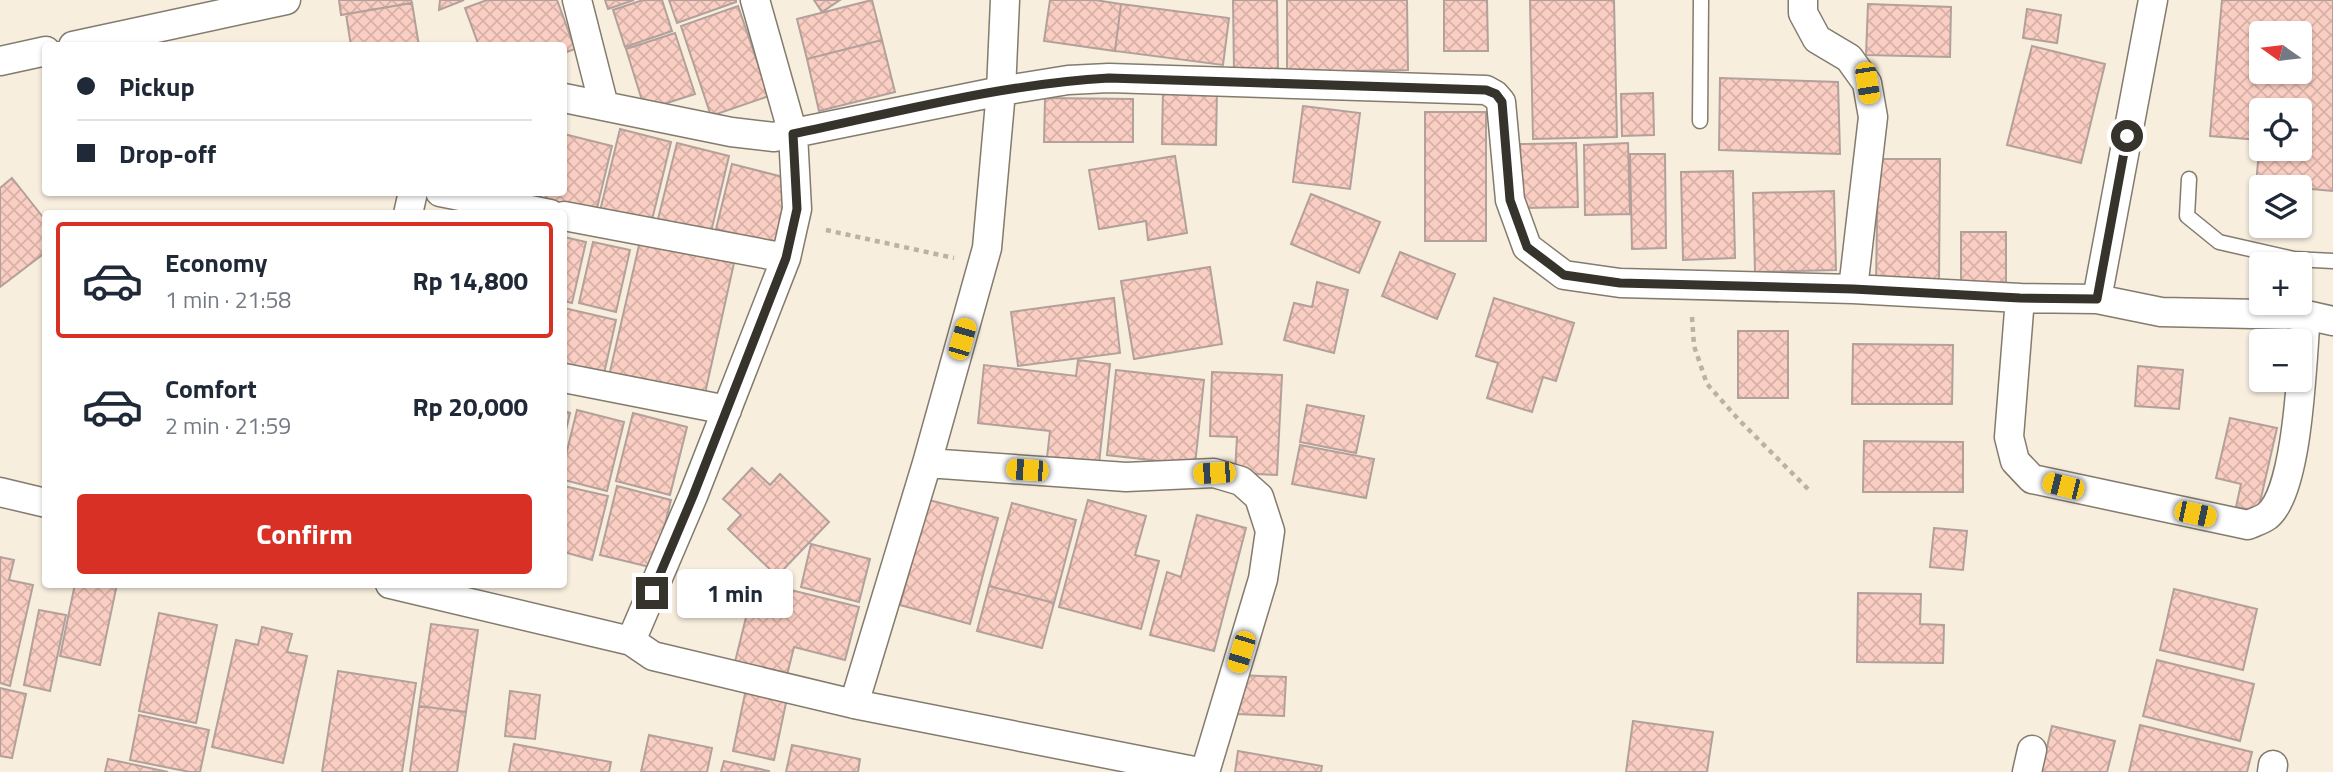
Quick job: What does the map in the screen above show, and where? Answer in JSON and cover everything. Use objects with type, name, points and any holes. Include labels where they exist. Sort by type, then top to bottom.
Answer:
[{"type":"street","points":[[92,42],[286,0]]},
{"type":"street","points":[[577,0],[604,106]]},
{"type":"street","points":[[631,641],[727,410],[786,258],[797,209],[793,134],[755,0]]},
{"type":"street","points":[[854,704],[927,463],[987,248],[1001,91],[1005,0]]},
{"type":"street","points":[[1804,0],[1803,13],[1817,39],[1849,58],[1867,83],[1873,117],[1853,289]]},
{"type":"street","points":[[2097,299],[2153,0]]},
{"type":"street","points":[[0,61],[42,52]]},
{"type":"street","points":[[567,99],[731,132],[774,137],[1068,80],[1109,78],[1486,90],[1496,94],[1502,102],[1510,200],[1527,247],[1564,275],[1620,283],[2097,299],[2161,312],[2319,318],[2292,463],[2281,496],[2269,515],[2248,525],[2032,479],[2015,461],[2008,437],[2020,298]]},
{"type":"street","points":[[460,196],[530,210]]},
{"type":"street","points":[[567,217],[786,258]]},
{"type":"street","points":[[567,379],[727,410]]},
{"type":"street","points":[[927,463],[1126,477],[1214,473],[1241,481],[1259,497],[1270,531],[1263,579],[1205,772]]},
{"type":"street","points":[[0,492],[42,502]]},
{"type":"street","points":[[407,588],[631,641],[653,656],[854,704],[1199,772]]},
{"type":"lane","points":[[1700,121],[1701,0]]},
{"type":"lane","points":[[2189,179],[2187,216],[2219,242],[2294,258],[2333,261]]},
{"type":"path","points":[[794,223],[982,264]]},
{"type":"path","points":[[1690,285],[1694,346],[1707,384],[1811,492]]},
{"type":"building","points":[[339,0],[411,0],[412,3],[341,15]]},
{"type":"building","points":[[440,0],[464,0],[439,10]]},
{"type":"building","points":[[487,0],[557,0],[575,49],[567,52],[567,42],[478,42],[465,8]]},
{"type":"building","points":[[605,0],[634,0],[608,9]]},
{"type":"building","points":[[643,0],[662,0],[672,31],[625,47],[613,10]]},
{"type":"building","points":[[669,0],[736,0],[736,2],[677,23]]},
{"type":"building","points":[[814,0],[840,0],[822,12]]},
{"type":"building","points":[[872,0],[882,40],[807,59],[797,19]]},
{"type":"building","points":[[1050,0],[1095,0],[1121,4],[1115,51],[1044,41]]},
{"type":"building","points":[[1233,0],[1277,0],[1278,70],[1234,71]]},
{"type":"building","points":[[1287,0],[1407,0],[1408,70],[1287,72]]},
{"type":"building","points":[[1444,0],[1487,0],[1488,51],[1444,51]]},
{"type":"building","points":[[1530,0],[1614,0],[1617,137],[1533,139]]},
{"type":"building","points":[[2222,0],[2333,0],[2333,191],[2312,189],[2312,175],[2257,175],[2258,161],[2312,161],[2312,98],[2249,98],[2249,139],[2210,136]]},
{"type":"building","points":[[412,3],[418,42],[350,42],[346,14]]},
{"type":"building","points":[[1121,4],[1229,18],[1223,65],[1115,51]]},
{"type":"building","points":[[1868,4],[1951,7],[1950,57],[1866,55]]},
{"type":"building","points":[[738,6],[769,96],[711,116],[681,26]]},
{"type":"building","points":[[2027,9],[2061,15],[2057,43],[2023,38]]},
{"type":"building","points":[[675,33],[695,94],[645,110],[626,49]]},
{"type":"building","points":[[882,40],[895,92],[819,111],[807,59]]},
{"type":"building","points":[[2032,46],[2105,64],[2081,163],[2007,145]]},
{"type":"building","points":[[1720,78],[1838,82],[1840,154],[1719,150]]},
{"type":"building","points":[[1163,88],[1217,89],[1216,145],[1162,144]]},
{"type":"building","points":[[1653,93],[1654,135],[1622,136],[1621,94]]},
{"type":"building","points":[[1045,98],[1133,99],[1133,142],[1044,142]]},
{"type":"building","points":[[1303,106],[1360,113],[1350,189],[1293,182]]},
{"type":"building","points":[[1425,112],[1486,112],[1486,241],[1425,241]]},
{"type":"building","points":[[620,129],[671,142],[651,224],[600,211]]},
{"type":"building","points":[[567,135],[612,146],[596,212],[545,199],[546,196],[567,196]]},
{"type":"building","points":[[677,143],[729,156],[711,232],[658,219]]},
{"type":"building","points":[[1576,143],[1578,207],[1522,208],[1520,144]]},
{"type":"building","points":[[1628,143],[1630,214],[1585,215],[1584,145]]},
{"type":"building","points":[[1630,154],[1665,154],[1666,248],[1632,249]]},
{"type":"building","points":[[1175,156],[1187,233],[1148,240],[1146,221],[1099,229],[1089,170]]},
{"type":"building","points":[[1878,159],[1940,159],[1939,284],[1876,284]]},
{"type":"building","points":[[732,164],[791,179],[775,244],[716,229]]},
{"type":"building","points":[[1733,171],[1735,258],[1683,260],[1681,172]]},
{"type":"building","points":[[12,178],[42,216],[42,255],[0,287],[0,188]]},
{"type":"building","points":[[1834,191],[1836,270],[1755,272],[1753,193]]},
{"type":"building","points":[[1311,194],[1380,222],[1359,273],[1291,244]]},
{"type":"building","points":[[523,196],[541,196],[540,200]]},
{"type":"building","points":[[1961,232],[2006,232],[2006,287],[1961,287]]},
{"type":"building","points":[[567,238],[586,242],[572,303],[567,302]]},
{"type":"building","points":[[640,241],[734,263],[704,398],[609,376]]},
{"type":"building","points":[[593,242],[630,250],[616,312],[579,303]]},
{"type":"building","points":[[1400,252],[1455,274],[1437,319],[1382,296]]},
{"type":"building","points":[[1210,267],[1222,344],[1134,359],[1121,281]]},
{"type":"building","points":[[1317,282],[1348,290],[1334,353],[1284,340],[1294,303],[1312,307]]},
{"type":"building","points":[[1114,298],[1120,353],[1018,366],[1011,312]]},
{"type":"building","points":[[1494,298],[1574,323],[1556,381],[1543,377],[1532,412],[1487,398],[1498,363],[1476,356]]},
{"type":"building","points":[[567,309],[616,320],[603,378],[567,370]]},
{"type":"building","points":[[1738,331],[1788,331],[1788,398],[1738,398]]},
{"type":"building","points":[[1853,344],[1953,345],[1952,404],[1852,404]]},
{"type":"building","points":[[1078,360],[1110,364],[1098,472],[1046,466],[1050,431],[978,423],[984,365],[1076,376]]},
{"type":"building","points":[[2138,366],[2183,370],[2179,409],[2135,406]]},
{"type":"building","points":[[1116,370],[1204,380],[1195,465],[1107,455]]},
{"type":"building","points":[[1212,372],[1282,375],[1277,475],[1235,473],[1237,437],[1210,436]]},
{"type":"building","points":[[1307,405],[1364,416],[1356,453],[1300,442]]},
{"type":"building","points":[[577,410],[624,422],[607,491],[567,481],[567,451]]},
{"type":"building","points":[[633,413],[687,427],[670,495],[616,481]]},
{"type":"building","points":[[2230,418],[2277,428],[2258,511],[2236,507],[2241,484],[2216,478]]},
{"type":"building","points":[[1864,441],[1963,442],[1963,492],[1863,492]]},
{"type":"building","points":[[1300,445],[1374,459],[1366,498],[1292,484]]},
{"type":"building","points":[[752,468],[770,485],[780,474],[829,522],[777,576],[728,529],[741,515],[723,499]]},
{"type":"building","points":[[617,486],[671,500],[654,568],[600,555]]},
{"type":"building","points":[[567,487],[608,496],[592,560],[567,553]]},
{"type":"building","points":[[929,500],[998,518],[970,624],[900,605]]},
{"type":"building","points":[[1088,500],[1146,516],[1135,555],[1159,561],[1141,629],[1059,607]]},
{"type":"building","points":[[1012,503],[1076,520],[1054,603],[989,586]]},
{"type":"building","points":[[1197,515],[1246,528],[1214,651],[1150,635],[1167,572],[1181,577]]},
{"type":"building","points":[[1934,528],[1967,531],[1963,570],[1930,567]]},
{"type":"building","points":[[811,544],[870,559],[859,602],[801,587]]},
{"type":"building","points":[[0,557],[14,560],[9,580],[33,585],[10,686],[0,683]]},
{"type":"building","points":[[755,581],[859,607],[845,660],[794,647],[785,683],[733,670]]},
{"type":"building","points":[[989,586],[1054,603],[1042,648],[977,631]]},
{"type":"building","points":[[74,588],[116,588],[100,665],[60,656]]},
{"type":"building","points":[[2174,589],[2257,609],[2243,670],[2160,650]]},
{"type":"building","points":[[1858,593],[1921,594],[1920,624],[1944,625],[1943,663],[1857,662]]},
{"type":"building","points":[[39,610],[66,615],[50,691],[24,685]]},
{"type":"building","points":[[159,613],[217,625],[196,723],[139,711]]},
{"type":"building","points":[[431,624],[478,630],[466,712],[419,706]]},
{"type":"building","points":[[262,627],[292,634],[287,652],[307,656],[283,763],[212,747],[236,640],[258,645]]},
{"type":"building","points":[[2157,660],[2254,684],[2240,741],[2143,716]]},
{"type":"building","points":[[338,671],[416,683],[402,772],[322,772]]},
{"type":"building","points":[[1239,675],[1286,677],[1284,716],[1237,714]]},
{"type":"building","points":[[0,688],[26,694],[12,758],[0,756]]},
{"type":"building","points":[[746,689],[787,698],[774,760],[733,751]]},
{"type":"building","points":[[510,691],[540,695],[535,739],[505,736]]},
{"type":"building","points":[[419,706],[466,712],[457,772],[410,772]]},
{"type":"building","points":[[139,715],[209,730],[200,772],[130,760]]},
{"type":"building","points":[[1633,721],[1713,732],[1707,772],[1626,772]]},
{"type":"building","points":[[2140,725],[2252,752],[2247,772],[2129,772]]},
{"type":"building","points":[[2052,726],[2115,741],[2107,772],[2041,772]]},
{"type":"building","points":[[649,735],[712,748],[707,772],[641,772]]},
{"type":"building","points":[[514,744],[611,762],[609,772],[509,772]]},
{"type":"building","points":[[792,745],[860,759],[858,772],[786,772]]},
{"type":"building","points":[[1238,751],[1322,766],[1321,772],[1235,772]]},
{"type":"building","points":[[108,759],[168,772],[105,772]]},
{"type":"building","points":[[724,761],[769,771],[769,772],[721,772]]},
{"type":"route","points":[[652,593],[786,258],[797,209],[793,134],[1001,91],[1068,80],[1109,78],[1486,90],[1496,94],[1502,102],[1510,200],[1527,247],[1564,275],[1620,283],[2097,299],[2127,136]]}]
